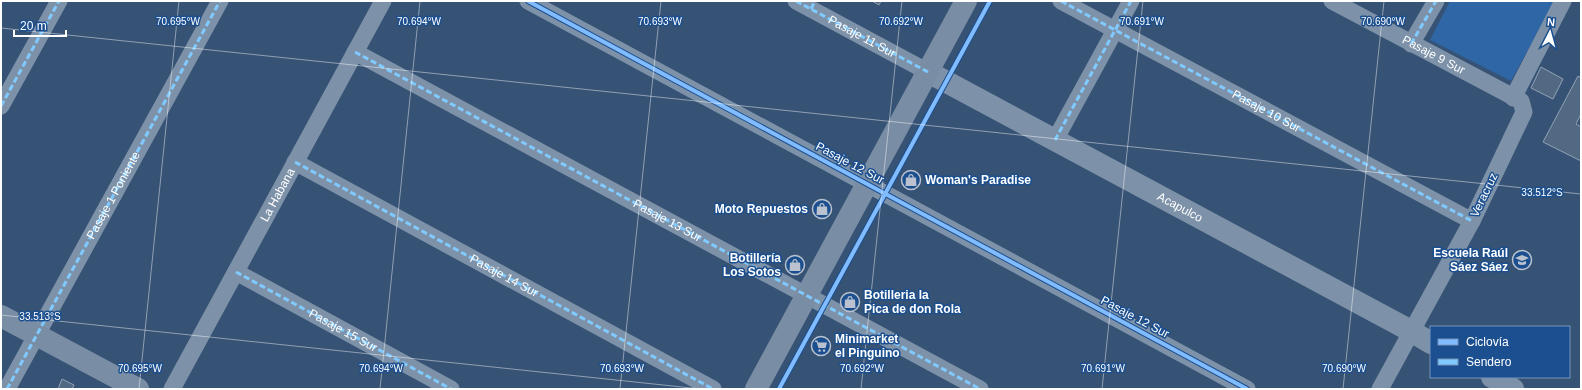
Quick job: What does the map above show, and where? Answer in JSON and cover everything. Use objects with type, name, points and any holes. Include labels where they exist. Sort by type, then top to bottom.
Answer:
[{"type":"main road","points":[[756,389],[966,1]]},
{"type":"main road","points":[[1,316],[138,389]]},
{"type":"street","points":[[1,106],[59,1]]},
{"type":"street","name":"Pasaje 1 Poniente","points":[[7,389],[220,1]]},
{"type":"street","name":"La Habana","points":[[172,389],[383,1]]},
{"type":"street","name":"Pasaje 12 Sur","points":[[528,1],[1248,389]]},
{"type":"street","name":"Pasaje 10 Sur","points":[[1062,1],[1472,221]]},
{"type":"street","points":[[1056,140],[1131,1]]},
{"type":"street","name":"Pasaje 9 Sur","points":[[1332,1],[1513,98]]},
{"type":"street","points":[[1411,44],[1436,1]]},
{"type":"street","points":[[1513,98],[1563,1]]},
{"type":"street","name":"Pasaje 11 Sur","points":[[807,4],[928,72]]},
{"type":"street","name":"Pasaje 13 Sur","points":[[355,52],[980,389]]},
{"type":"street","name":"Acapulco","points":[[928,72],[1430,342]]},
{"type":"street","name":"Veracruz","points":[[1380,389],[1472,221],[1524,112],[1521,101],[1513,98]]},
{"type":"street","name":"Pasaje 14 Sur","points":[[295,162],[713,389]]},
{"type":"street","name":"Pasaje 15 Sur","points":[[236,272],[451,389]]},
{"type":"street","points":[[1494,378],[1513,389]]},
{"type":"shaded area","points":[[1450,1],[1555,1],[1511,81],[1430,40]]},
{"type":"building","points":[[872,1],[881,1],[879,5]]},
{"type":"building","points":[[1541,67],[1563,79],[1553,99],[1531,88]]},
{"type":"building","points":[[1578,76],[1581,78],[1581,114],[1576,124],[1581,127],[1581,161],[1543,142]]},
{"type":"building","points":[[62,379],[74,385],[72,389],[58,389]]},
{"type":"marked path","points":[[1,106],[59,1]]},
{"type":"marked path","points":[[7,389],[220,1]]},
{"type":"marked path","points":[[796,1],[928,72]]},
{"type":"marked path","points":[[811,9],[815,1]]},
{"type":"marked path","points":[[1061,1],[1472,221]]},
{"type":"marked path","points":[[1055,140],[1131,1]]},
{"type":"marked path","points":[[1411,44],[1436,1]]},
{"type":"marked path","points":[[355,52],[980,389]]},
{"type":"marked path","points":[[295,162],[713,389]]},
{"type":"marked path","points":[[236,272],[451,389]]},
{"type":"cycle path","points":[[528,1],[1247,389]]},
{"type":"cycle path","points":[[779,389],[990,1]]},
{"type":"place","name":"Woman's Paradise","points":[[911,180]]},
{"type":"place","name":"Moto Repuestos","points":[[822,209]]},
{"type":"place","name":"Escuela Raúl Sáez Sáez","points":[[1522,260]]},
{"type":"place","name":"Botillería Los Sotos","points":[[795,265]]},
{"type":"place","name":"Botilleria la Pica de don Rola","points":[[850,302]]},
{"type":"place","name":"Minimarket el Pinguino","points":[[821,346]]}]
